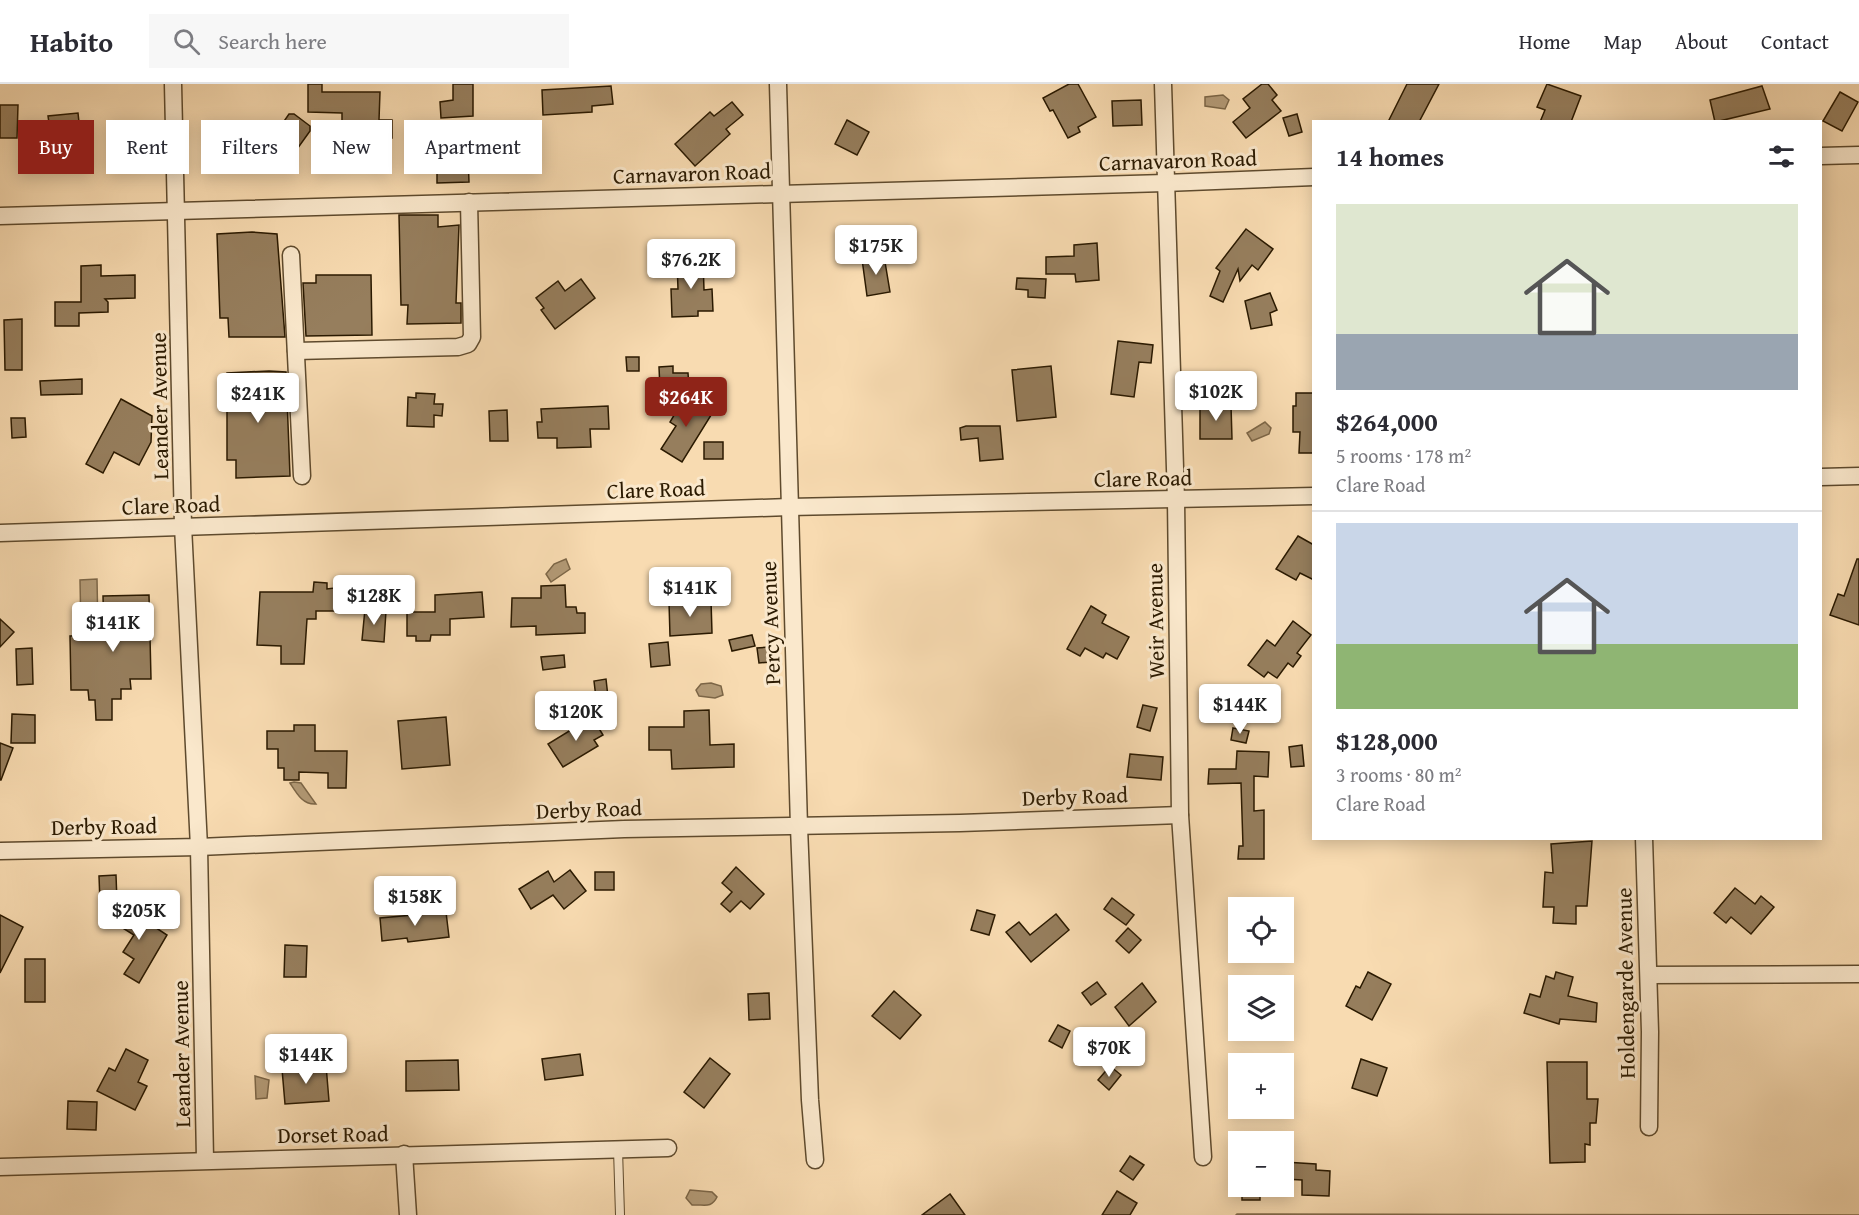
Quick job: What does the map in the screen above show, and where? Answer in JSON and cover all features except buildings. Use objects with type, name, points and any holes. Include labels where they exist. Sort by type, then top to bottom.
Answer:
[{"type":"street","name":"Leander Avenue","points":[[173,84],[178,210],[183,526],[199,847],[205,1160]]},
{"type":"street","name":"Percy Avenue","points":[[778,84],[799,827],[810,1100],[815,1160]]},
{"type":"street","name":"Weir Avenue","points":[[1162,84],[1176,500],[1180,815],[1203,1157]]},
{"type":"street","points":[[1822,156],[1859,155]]},
{"type":"street","name":"Carnavaron Road","points":[[0,216],[1312,177]]},
{"type":"street","points":[[296,351],[458,347],[468,344],[472,337],[469,202]]},
{"type":"street","points":[[291,255],[302,476]]},
{"type":"street","points":[[1822,477],[1859,476]]},
{"type":"street","name":"Clare Road","points":[[0,533],[789,507],[1312,496]]},
{"type":"street","name":"Derby Road","points":[[0,851],[199,847],[624,829],[799,827],[1180,815]]},
{"type":"street","name":"Holdengarde Avenue","points":[[1644,840],[1649,975],[1649,1128]]},
{"type":"street","points":[[1649,975],[1859,974]]},
{"type":"street","name":"Dorset Road","points":[[0,1167],[668,1148]]},
{"type":"street","points":[[404,1154],[408,1215]]},
{"type":"lane","points":[[618,1149],[620,1215]]},
{"type":"shaded area","points":[[1223,95],[1229,100],[1225,109],[1205,106],[1205,97]]},
{"type":"shaded area","points":[[1265,422],[1271,428],[1269,434],[1252,441],[1247,433]]},
{"type":"shaded area","points":[[566,559],[570,569],[551,582],[546,574],[554,564]]},
{"type":"shaded area","points":[[97,579],[98,632],[81,632],[80,580]]},
{"type":"shaded area","points":[[711,683],[721,686],[723,695],[715,698],[699,696],[696,690],[701,684]]},
{"type":"shaded area","points":[[290,783],[301,783],[316,804],[307,803],[301,798]]},
{"type":"shaded area","points":[[255,1076],[269,1080],[267,1098],[256,1099]]},
{"type":"shaded area","points":[[690,1190],[712,1192],[717,1197],[710,1205],[692,1205],[686,1198]]},
{"type":"shaded area","points":[[1237,1214],[1859,1215],[1236,1215]]}]
